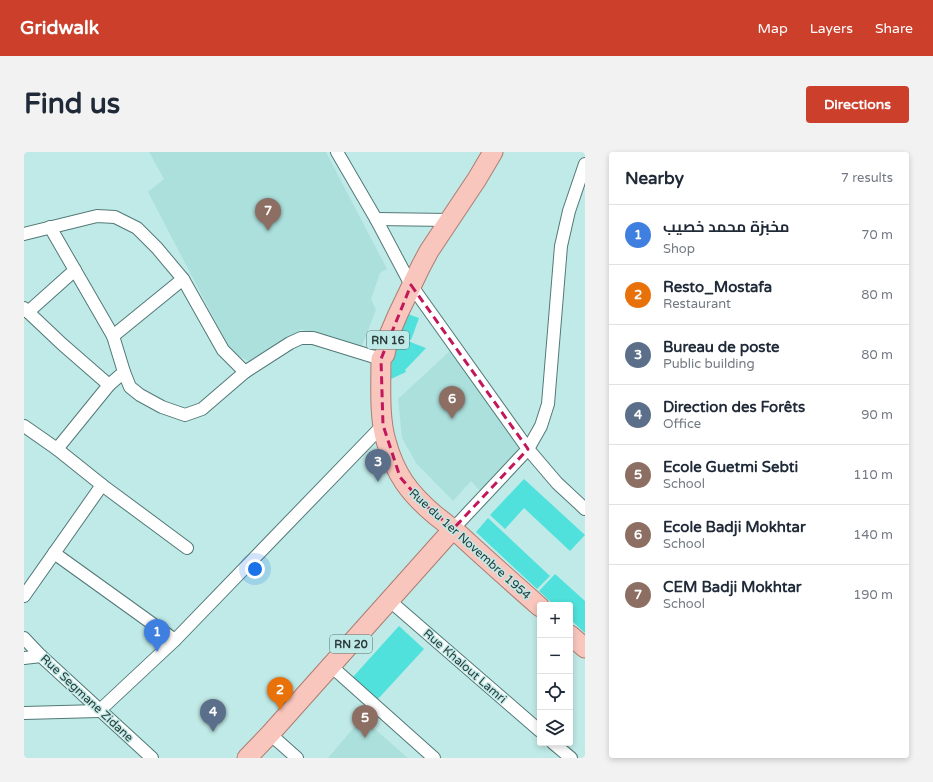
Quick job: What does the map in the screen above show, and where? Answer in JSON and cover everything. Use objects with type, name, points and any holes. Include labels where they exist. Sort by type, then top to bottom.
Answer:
[{"type":"main road","name":"Rue du 1er Novembre 1954","points":[[493,152],[477,179],[429,251],[392,326],[385,354],[381,359],[383,425],[385,440],[392,461],[403,481],[435,515],[453,529],[537,604]]},
{"type":"main road","name":"RN 20","points":[[247,758],[390,601],[453,529]]},
{"type":"main road","points":[[573,638],[585,648]]},
{"type":"street","points":[[337,152],[376,219],[411,285],[528,448],[557,483],[585,509]]},
{"type":"street","points":[[453,529],[528,448],[541,426],[548,404],[561,246],[569,211],[585,164]]},
{"type":"street","points":[[24,234],[97,216],[115,217],[137,228],[157,248],[183,279],[223,350],[245,372]]},
{"type":"street","points":[[376,219],[449,220]]},
{"type":"street","points":[[50,227],[113,336],[130,387],[140,395],[162,407],[185,415],[202,409],[245,372],[290,343],[301,338],[313,338],[381,359]]},
{"type":"street","points":[[75,270],[26,310],[109,385]]},
{"type":"street","points":[[113,336],[183,279]]},
{"type":"street","points":[[57,449],[109,385],[124,372]]},
{"type":"street","points":[[24,713],[99,711],[175,640],[383,425]]},
{"type":"street","points":[[24,426],[57,449],[102,485],[187,548]]},
{"type":"street","points":[[24,596],[102,485]]},
{"type":"street","points":[[54,553],[175,640]]},
{"type":"street","name":"Rue Khalout Lamri","points":[[390,601],[537,728]]},
{"type":"street","name":"Rue Segmane Zidane","points":[[24,638],[99,711],[152,758]]},
{"type":"street","points":[[24,658],[41,656]]},
{"type":"street","points":[[331,666],[434,758]]},
{"type":"street","points":[[270,734],[297,758]]},
{"type":"street","points":[[557,746],[571,758]]},
{"type":"highlighted area","points":[[411,285],[528,449],[453,529],[422,502],[400,477],[383,425],[381,359]]},
{"type":"shaded area","points":[[149,152],[326,152],[387,269],[380,273],[371,299],[376,310],[360,351],[301,329],[257,365],[232,353],[148,192],[164,179]]},
{"type":"shaded area","points":[[453,348],[524,447],[481,492],[471,481],[453,501],[416,463],[402,438],[398,399]]},
{"type":"shaded area","points":[[362,718],[408,758],[328,758]]},
{"type":"building","points":[[405,313],[419,318],[411,340],[397,335]]},
{"type":"building","points":[[392,335],[426,348],[405,370],[406,372],[391,379]]},
{"type":"building","points":[[524,479],[585,535],[570,551],[524,508],[505,529],[490,515]]},
{"type":"building","points":[[488,518],[550,576],[537,589],[476,532]]},
{"type":"building","points":[[555,574],[585,601],[585,633],[573,622],[573,602],[551,602],[539,591]]},
{"type":"building","points":[[399,626],[424,649],[377,700],[353,677]]},
{"type":"place","name":"CEM Badji Mokhtar","points":[[268,231]]},
{"type":"place","name":"Ecole Badji Mokhtar","points":[[452,419]]},
{"type":"place","name":"Bureau de poste","points":[[378,482]]},
{"type":"place","name":"مخبزة محمد خصيب","points":[[157,652]]},
{"type":"place","name":"Resto_Mostafa","points":[[280,710]]},
{"type":"place","name":"Direction des Forêts","points":[[213,732]]},
{"type":"place","name":"Ecole Guetmi Sebti","points":[[365,738]]}]
